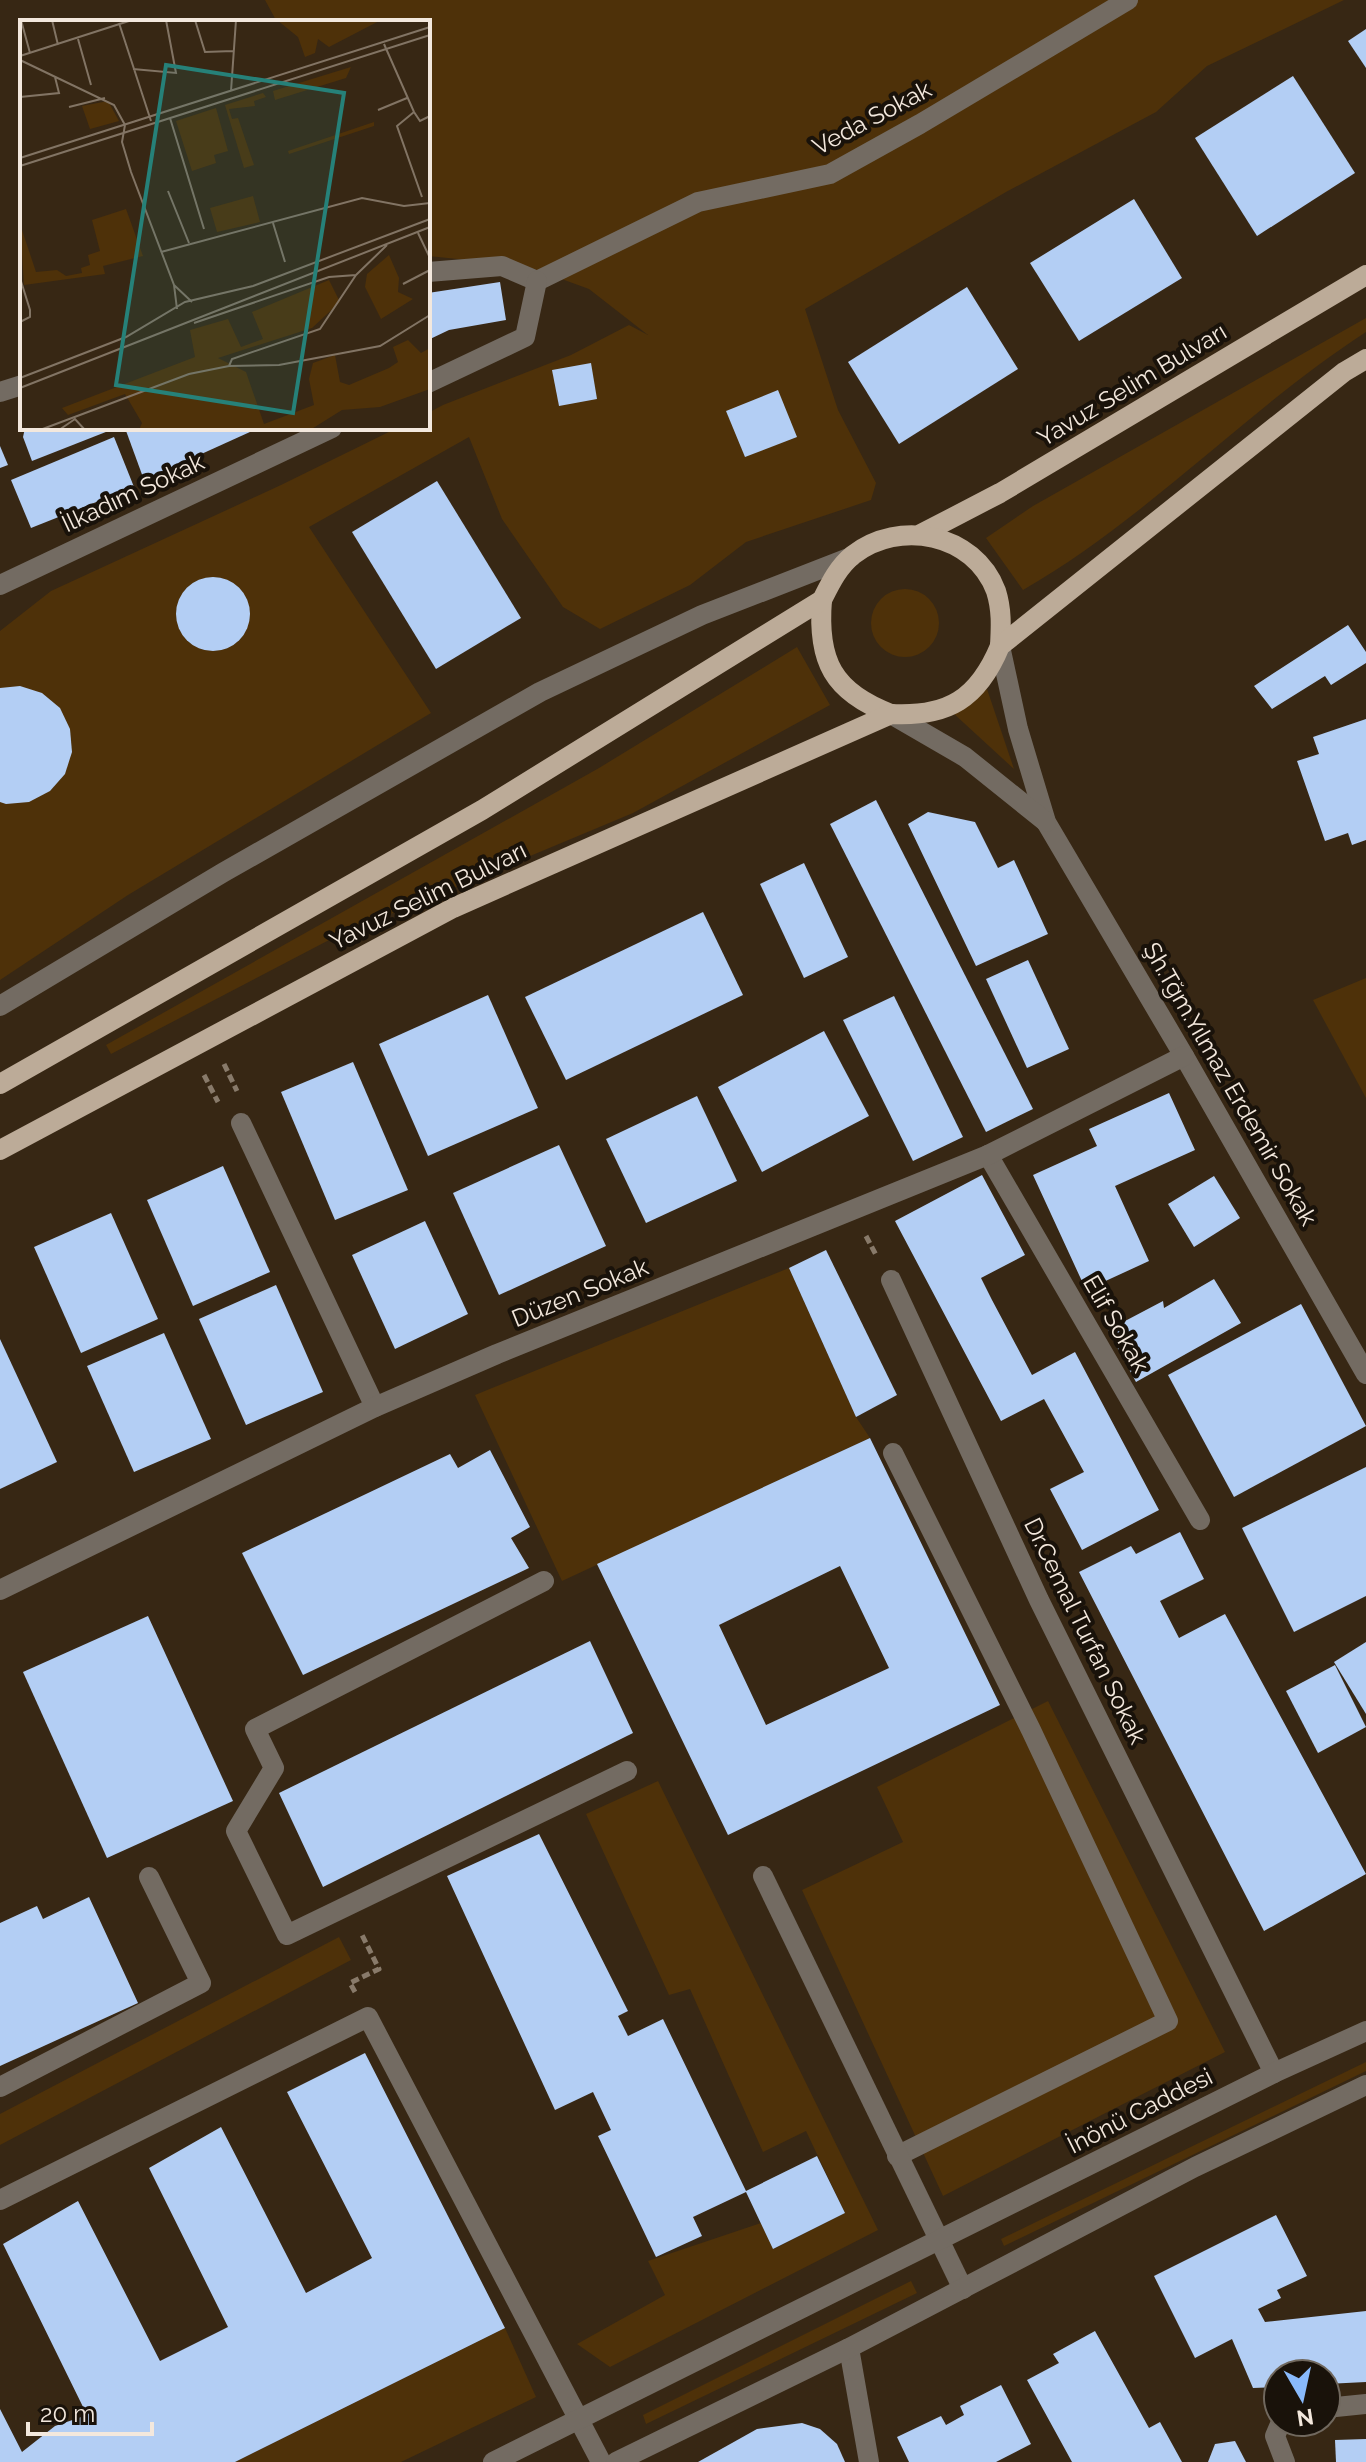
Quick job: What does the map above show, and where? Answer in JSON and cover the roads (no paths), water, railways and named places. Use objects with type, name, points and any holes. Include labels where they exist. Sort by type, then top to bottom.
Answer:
[{"type":"main road","name":"Yavuz Selim Bulvarı","points":[[921,534],[1000,493],[1366,275]]},
{"type":"main road","name":"Yavuz Selim Bulvarı","points":[[1000,646],[1344,372],[1366,359]]},
{"type":"main road","name":"Yavuz Selim Bulvarı","points":[[921,534],[943,539],[964,550],[980,566],[995,590],[1002,618],[1000,646],[989,672],[971,693],[947,708],[920,715],[891,714],[864,703],[841,684],[826,659],[820,630],[822,600],[833,577],[851,557],[871,543],[895,535],[921,534]]},
{"type":"main road","name":"Yavuz Selim Bulvarı","points":[[0,1084],[482,810],[822,600]]},
{"type":"main road","name":"Yavuz Selim Bulvarı","points":[[0,1150],[453,908],[891,714]]},
{"type":"street","name":"Veda Sokak","points":[[537,281],[698,202],[830,174],[1128,0]]},
{"type":"street","points":[[430,272],[502,266],[537,281],[525,337],[430,382]]},
{"type":"street","points":[[0,392],[20,386]]},
{"type":"street","name":"İlkadım Sokak","points":[[0,585],[328,430]]},
{"type":"street","name":"Yavuz Selim Bulvarı","points":[[0,1006],[224,872],[540,692],[702,615],[851,557]]},
{"type":"street","name":"Şh.Tğm.Yılmaz Erdemir Sokak","points":[[1000,646],[1018,729],[1046,822],[1366,1374]]},
{"type":"street","name":"Şh.Tğm.Yılmaz Erdemir Sokak","points":[[891,714],[965,757],[1046,822]]},
{"type":"street","name":"Düzen Sokak","points":[[0,1590],[375,1407],[497,1354],[988,1155],[1184,1056]]},
{"type":"street","points":[[242,1113],[375,1407]]},
{"type":"street","name":"Elif Sokak","points":[[988,1155],[1200,1520]]},
{"type":"street","name":"Dr.Cemal Turfan Sokak","points":[[891,1280],[1039,1600],[1274,2073]]},
{"type":"street","points":[[893,1453],[1031,1730],[1168,2021],[897,2156]]},
{"type":"street","points":[[544,1581],[255,1729],[274,1768],[236,1831],[287,1935],[627,1771]]},
{"type":"street","points":[[763,1876],[963,2289]]},
{"type":"street","points":[[0,2087],[201,1983],[149,1877]]},
{"type":"street","points":[[0,2200],[368,2017],[601,2462]]},
{"type":"street","name":"İnönü Caddesi","points":[[493,2462],[1274,2073],[1366,2031]]},
{"type":"street","points":[[616,2462],[849,2348],[1195,2167],[1366,2085]]},
{"type":"street","points":[[849,2348],[869,2462]]},
{"type":"street","points":[[1342,2406],[1366,2404]]},
{"type":"street","points":[[1276,2438],[1285,2462]]}]
